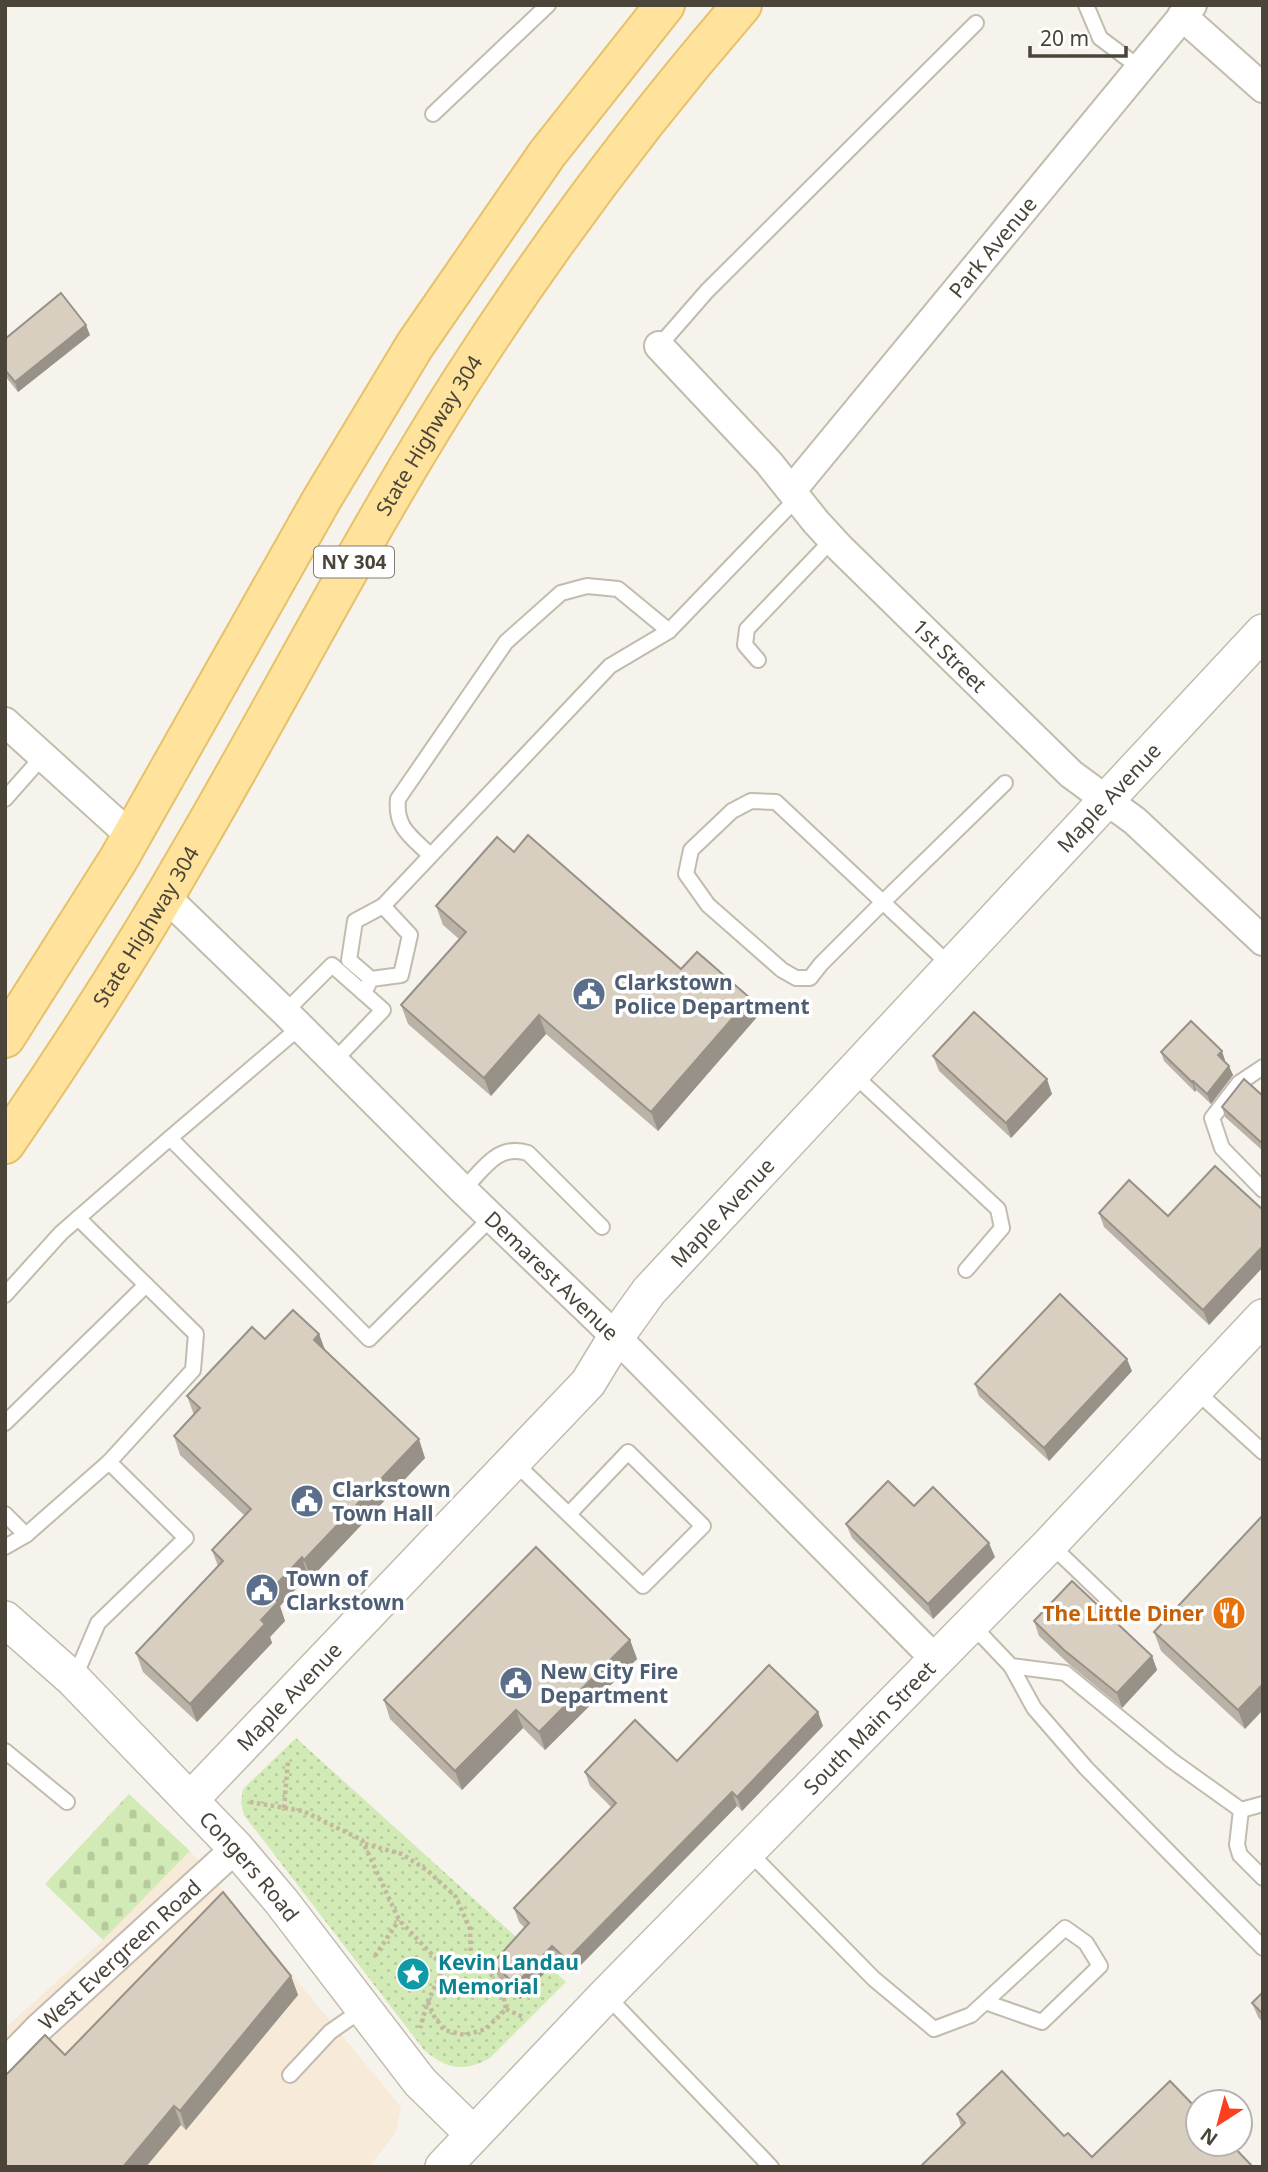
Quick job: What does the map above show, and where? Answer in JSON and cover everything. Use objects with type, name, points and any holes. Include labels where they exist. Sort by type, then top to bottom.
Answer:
[{"type":"main road","name":"NY 304","points":[[5,1038],[89,909],[328,489],[415,345],[533,173],[665,5]]},
{"type":"main road","name":"State Highway 304","points":[[5,1144],[165,896],[397,486],[460,383],[592,192],[742,5]]},
{"type":"street","points":[[1187,11],[1263,88]]},
{"type":"street","name":"Park Avenue","points":[[795,494],[1187,11]]},
{"type":"street","name":"1st Street","points":[[659,346],[769,463],[832,540],[1071,774],[1135,821],[1263,941]]},
{"type":"street","name":"Maple Avenue","points":[[191,1800],[588,1383],[649,1291],[1263,632]]},
{"type":"street","points":[[5,722],[132,836]]},
{"type":"street","name":"Demarest Avenue","points":[[165,896],[463,1191],[616,1337],[937,1661]]},
{"type":"street","name":"South Main Street","points":[[443,2167],[606,1995],[972,1625],[1263,1317]]},
{"type":"street","name":"Congers Road","points":[[5,1619],[74,1680],[236,1847],[420,2082],[473,2134]]},
{"type":"street","name":"West Evergreen Road","points":[[5,2063],[40,2027],[236,1847]]},
{"type":"lane","points":[[433,114],[548,5]]},
{"type":"lane","points":[[1086,5],[1100,38],[1140,68]]},
{"type":"lane","points":[[659,346],[706,291],[976,23]]},
{"type":"lane","points":[[383,906],[410,935],[401,975],[371,979],[349,960],[355,921],[383,906],[610,666],[669,631],[795,494]]},
{"type":"lane","points":[[758,660],[745,645],[747,629],[832,540]]},
{"type":"lane","points":[[430,855],[403,828],[397,813],[398,799],[506,642],[561,593],[587,586],[618,589],[669,631]]},
{"type":"lane","points":[[5,799],[43,756]]},
{"type":"lane","points":[[951,966],[883,902],[776,802],[751,802],[732,811],[691,850],[686,874],[708,905],[782,970],[796,978],[810,978],[883,902],[1005,783]]},
{"type":"lane","points":[[5,1295],[61,1233],[170,1138],[293,1020],[332,965],[383,1010],[334,1061]]},
{"type":"lane","points":[[364,993],[371,979]]},
{"type":"lane","points":[[1263,1066],[1238,1083],[1212,1118],[1222,1148],[1263,1190]]},
{"type":"lane","points":[[852,1073],[998,1209],[1002,1228],[966,1270]]},
{"type":"lane","points":[[170,1138],[369,1339],[491,1218]]},
{"type":"lane","points":[[463,1191],[498,1153],[516,1149],[528,1153],[602,1227]]},
{"type":"lane","points":[[5,1547],[26,1535],[109,1462],[193,1370],[196,1334],[78,1218]]},
{"type":"lane","points":[[5,1423],[146,1285]]},
{"type":"lane","points":[[1195,1390],[1263,1452]]},
{"type":"lane","points":[[513,1461],[643,1586],[703,1525],[628,1452],[569,1514]]},
{"type":"lane","points":[[74,1680],[99,1623],[186,1538],[109,1462]]},
{"type":"lane","points":[[5,1514],[26,1535]]},
{"type":"lane","points":[[1050,1544],[1123,1614]]},
{"type":"lane","points":[[972,1625],[1011,1666],[1034,1708],[1086,1768],[1263,1948]]},
{"type":"lane","points":[[1011,1666],[1065,1673],[1171,1760],[1241,1810]]},
{"type":"lane","points":[[5,1751],[67,1802]]},
{"type":"lane","points":[[1241,1810],[1263,1804]]},
{"type":"lane","points":[[1241,1810],[1237,1845],[1240,1856],[1263,1878]]},
{"type":"lane","points":[[748,1851],[874,1979],[934,2029],[971,2015],[985,2002],[1065,1928],[1086,1943],[1100,1966],[1042,2022],[985,2002]]},
{"type":"lane","points":[[606,1995],[771,2167]]},
{"type":"lane","points":[[290,2075],[330,2032],[363,2009]]},
{"type":"path","points":[[284,1808],[288,1761]]},
{"type":"path","points":[[250,1802],[303,1811],[362,1840],[399,1920],[444,1967]]},
{"type":"path","points":[[364,1844],[402,1854],[428,1871],[456,1898],[470,1929],[471,1962]]},
{"type":"path","points":[[375,1956],[399,1920]]},
{"type":"path","points":[[444,1967],[471,1962],[484,1968],[502,1988],[506,2009]]},
{"type":"path","points":[[419,2031],[428,2001],[444,1967]]},
{"type":"path","points":[[428,2001],[444,2030],[465,2035],[486,2029],[506,2009]]},
{"type":"path","points":[[506,2009],[523,2017]]},
{"type":"shaded area","points":[[190,1851],[401,2107],[395,2134],[369,2167],[5,2167],[5,2028],[103,1940]]},
{"type":"green space","points":[[296,1738],[566,1982],[490,2058],[472,2065],[456,2067],[441,2062],[424,2050],[244,1815],[241,1802],[243,1789]]},
{"type":"green space","points":[[129,1794],[190,1851],[103,1940],[45,1884]]},
{"type":"building","points":[[61,293],[86,325],[15,382],[5,370],[5,339]]},
{"type":"building","points":[[528,835],[681,969],[697,952],[750,998],[651,1112],[539,1015],[484,1078],[401,1005],[466,932],[436,906],[497,837],[514,852]]},
{"type":"building","points":[[974,1012],[1047,1079],[1006,1123],[933,1056]]},
{"type":"building","points":[[1191,1021],[1222,1051],[1218,1055],[1229,1066],[1207,1094],[1161,1052]]},
{"type":"building","points":[[1244,1079],[1263,1096],[1263,1144],[1222,1107]]},
{"type":"building","points":[[1215,1166],[1263,1210],[1263,1246],[1203,1310],[1099,1213],[1129,1180],[1168,1216]]},
{"type":"building","points":[[1060,1294],[1127,1359],[1044,1448],[975,1384]]},
{"type":"building","name":"Clarkstown Town Hall","points":[[293,1310],[319,1334],[314,1340],[419,1439],[304,1560],[302,1557],[269,1592],[278,1602],[261,1620],[265,1624],[190,1704],[136,1653],[223,1561],[212,1550],[251,1509],[174,1436],[200,1408],[187,1396],[252,1327],[265,1339]]},
{"type":"building","points":[[888,1481],[914,1506],[933,1487],[989,1543],[928,1604],[846,1524]]},
{"type":"building","points":[[1263,1515],[1263,1684],[1238,1710],[1154,1632]]},
{"type":"building","points":[[536,1547],[630,1640],[539,1732],[516,1710],[455,1771],[384,1700]]},
{"type":"building","points":[[1072,1581],[1152,1656],[1117,1693],[1064,1650],[1034,1621]]},
{"type":"building","points":[[769,1665],[818,1712],[737,1797],[732,1792],[567,1960],[552,1946],[515,1985],[493,1963],[529,1923],[514,1908],[616,1803],[585,1772],[635,1720],[677,1761]]},
{"type":"building","points":[[223,1892],[291,1976],[180,2111],[174,2106],[123,2167],[5,2167],[5,2076],[45,2035],[65,2055]]},
{"type":"building","points":[[1263,1992],[1263,2014],[1252,2003]]},
{"type":"building","points":[[1002,2071],[1064,2136],[1068,2133],[1092,2157],[1170,2081],[1184,2096],[1184,2158],[1244,2158],[1253,2167],[920,2167],[965,2123],[957,2114]]},
{"type":"place","name":"Clarkstown Police Department","points":[[589,994]]},
{"type":"place","name":"Clarkstown Town Hall","points":[[307,1501]]},
{"type":"place","name":"Town of Clarkstown","points":[[262,1590]]},
{"type":"place","name":"The Little Diner","points":[[1229,1613]]},
{"type":"place","name":"New City Fire Department","points":[[516,1683]]},
{"type":"place","name":"Kevin Landau Memorial","points":[[413,1974]]}]
